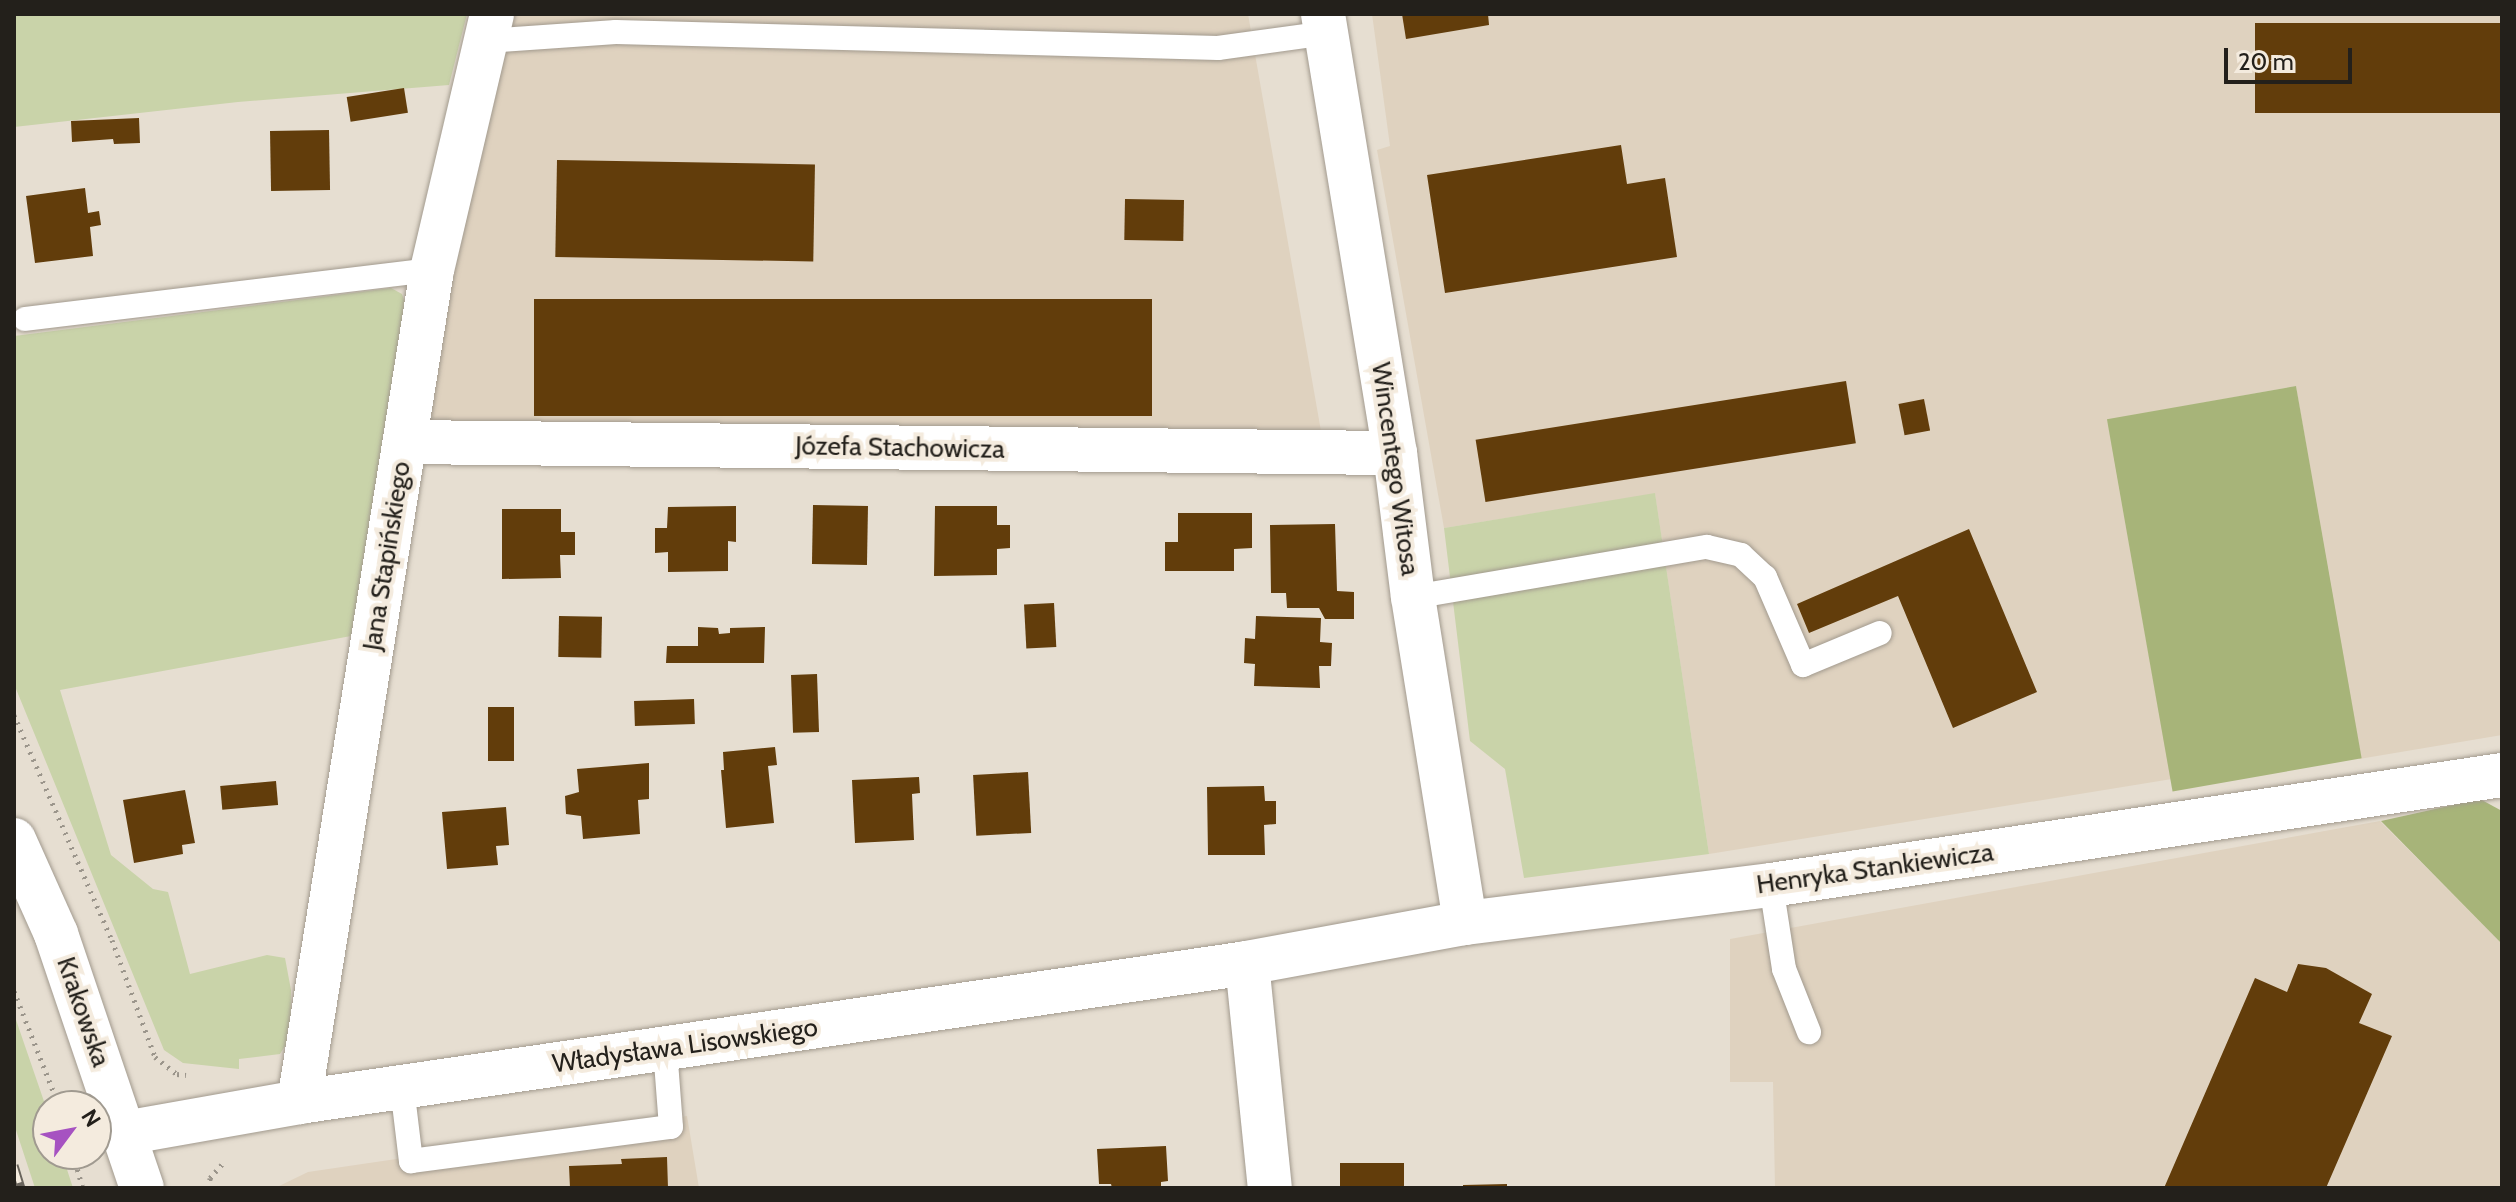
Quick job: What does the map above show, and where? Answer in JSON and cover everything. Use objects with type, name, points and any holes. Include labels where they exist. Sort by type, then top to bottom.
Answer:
[{"type":"street","name":"Wincentego Witosa","points":[[1324,24],[1395,453],[1413,597],[1465,923]]},
{"type":"street","name":"Jana Stapińskiego","points":[[299,1102],[432,270],[489,28]]},
{"type":"street","name":"Józefa Stachowicza","points":[[406,442],[1395,453]]},
{"type":"street","name":"Henryka Stankiewicza","points":[[1247,963],[1465,923],[1771,885],[2502,775]]},
{"type":"street","name":"Krakowska","points":[[14,840],[56,934],[142,1188]]},
{"type":"street","name":"Władysława Lisowskiego","points":[[124,1133],[299,1102],[1247,963]]},
{"type":"street","points":[[1247,963],[1270,1188]]},
{"type":"lane","points":[[489,28],[1218,48],[1324,24]]},
{"type":"lane","points":[[25,319],[432,270]]},
{"type":"lane","points":[[1413,597],[1707,547],[1741,555],[1765,577],[1803,665],[1880,633]]},
{"type":"lane","points":[[1771,885],[1784,969],[1809,1032]]},
{"type":"lane","points":[[402,1087],[411,1161],[671,1127],[665,1049]]},
{"type":"path","points":[[14,715],[112,940],[155,1057],[177,1074],[191,1076]]},
{"type":"path","points":[[14,991],[53,1090]]},
{"type":"path","points":[[209,1188],[217,1170],[235,1155]]},
{"type":"shaded area","points":[[509,14],[1248,14],[1322,437],[423,429],[449,271]]},
{"type":"shaded area","points":[[1372,14],[2502,14],[2502,735],[2359,759],[2296,386],[2107,420],[2178,778],[1709,854],[1655,494],[1444,528],[1377,150],[1390,146]]},
{"type":"shaded area","points":[[2380,821],[2502,944],[2502,1188],[1775,1188],[1773,1082],[1730,1082],[1730,939]]},
{"type":"shaded area","points":[[687,1116],[699,1188],[275,1188],[308,1172]]},
{"type":"green space","points":[[14,14],[467,14],[449,85],[238,102],[14,127]]},
{"type":"green space","points":[[391,288],[402,294],[407,309],[351,636],[60,690],[111,855],[153,889],[168,892],[190,974],[267,955],[285,958],[291,990],[290,1038],[280,1054],[239,1059],[239,1069],[183,1063],[164,1050],[14,684],[14,336]]},
{"type":"green space","points":[[2296,386],[2362,758],[2173,792],[2107,419]]},
{"type":"green space","points":[[1655,493],[1709,854],[1524,878],[1505,769],[1470,741],[1444,528]]},
{"type":"green space","points":[[2480,799],[2502,811],[2502,944],[2381,821]]},
{"type":"green space","points":[[14,1014],[40,1090],[32,1090],[32,1170],[67,1170],[73,1188],[35,1188],[14,1124]]},
{"type":"building","points":[[1402,14],[1488,14],[1489,25],[1406,39]]},
{"type":"building","points":[[2255,23],[2502,23],[2502,113],[2255,113]]},
{"type":"building","points":[[404,88],[408,113],[351,122],[347,97]]},
{"type":"building","points":[[139,118],[140,143],[114,144],[113,139],[72,142],[71,121]]},
{"type":"building","points":[[329,130],[330,190],[271,191],[270,131]]},
{"type":"building","points":[[1621,145],[1627,184],[1665,178],[1677,257],[1445,293],[1427,175]]},
{"type":"building","points":[[557,160],[815,165],[813,261],[555,257]]},
{"type":"building","points":[[85,188],[88,213],[99,211],[101,225],[90,227],[93,256],[35,263],[26,196]]},
{"type":"building","points":[[1125,199],[1184,200],[1183,241],[1124,240]]},
{"type":"building","points":[[534,299],[1152,299],[1152,416],[534,416]]},
{"type":"building","points":[[1846,381],[1856,443],[1485,502],[1476,440]]},
{"type":"building","points":[[1924,399],[1930,430],[1905,435],[1898,404]]},
{"type":"building","points":[[813,505],[868,506],[867,565],[812,564]]},
{"type":"building","points":[[736,506],[736,542],[728,541],[728,571],[668,572],[668,552],[655,553],[655,528],[667,528],[668,507]]},
{"type":"building","points":[[935,506],[997,506],[997,525],[1010,525],[1010,548],[997,549],[997,575],[934,576]]},
{"type":"building","points":[[502,509],[561,509],[561,532],[575,532],[575,555],[560,555],[561,578],[502,579]]},
{"type":"building","points":[[1178,513],[1252,513],[1252,548],[1234,549],[1234,571],[1165,571],[1165,542],[1178,542]]},
{"type":"building","points":[[1335,524],[1337,591],[1354,592],[1354,619],[1325,619],[1319,608],[1287,608],[1286,593],[1271,593],[1270,525]]},
{"type":"building","points":[[1969,529],[2037,692],[1953,728],[1898,596],[1809,633],[1797,604]]},
{"type":"building","points":[[1054,603],[1056,647],[1026,649],[1024,605]]},
{"type":"building","points":[[559,616],[602,617],[601,658],[558,657]]},
{"type":"building","points":[[1256,616],[1321,618],[1320,642],[1332,643],[1331,666],[1319,666],[1320,688],[1254,686],[1255,664],[1244,663],[1245,638],[1255,639]]},
{"type":"building","points":[[698,627],[718,628],[719,634],[730,633],[730,628],[765,627],[764,663],[666,663],[667,646],[698,646]]},
{"type":"building","points":[[817,674],[819,732],[793,733],[791,675]]},
{"type":"building","points":[[694,699],[695,724],[635,726],[634,701]]},
{"type":"building","points":[[488,707],[514,707],[514,761],[488,761]]},
{"type":"building","points":[[775,747],[777,765],[768,766],[774,823],[726,828],[721,770],[724,770],[723,752]]},
{"type":"building","points":[[649,763],[649,799],[638,800],[640,834],[583,839],[581,816],[566,814],[565,796],[579,792],[577,769]]},
{"type":"building","points":[[1028,772],[1031,833],[976,836],[973,775]]},
{"type":"building","points":[[919,777],[920,793],[912,794],[914,840],[855,843],[852,780]]},
{"type":"building","points":[[276,781],[278,805],[222,810],[220,786]]},
{"type":"building","points":[[1264,786],[1265,801],[1276,801],[1276,824],[1264,825],[1265,855],[1208,855],[1207,787]]},
{"type":"building","points":[[185,790],[195,843],[182,845],[183,854],[134,863],[123,800]]},
{"type":"building","points":[[506,807],[509,845],[496,846],[498,865],[447,869],[442,812]]},
{"type":"building","points":[[2298,964],[2326,968],[2372,994],[2359,1023],[2392,1036],[2326,1188],[2164,1188],[2255,978],[2287,992]]},
{"type":"building","points":[[1166,1146],[1168,1181],[1161,1182],[1161,1188],[1112,1188],[1111,1184],[1099,1184],[1097,1149]]},
{"type":"building","points":[[667,1157],[668,1188],[570,1188],[569,1166],[622,1164],[621,1159]]},
{"type":"building","points":[[1340,1163],[1404,1163],[1404,1188],[1340,1188]]},
{"type":"building","points":[[1507,1184],[1507,1188],[1463,1188],[1463,1185]]},
{"type":"railway","points":[[14,1165],[21,1188]]}]
